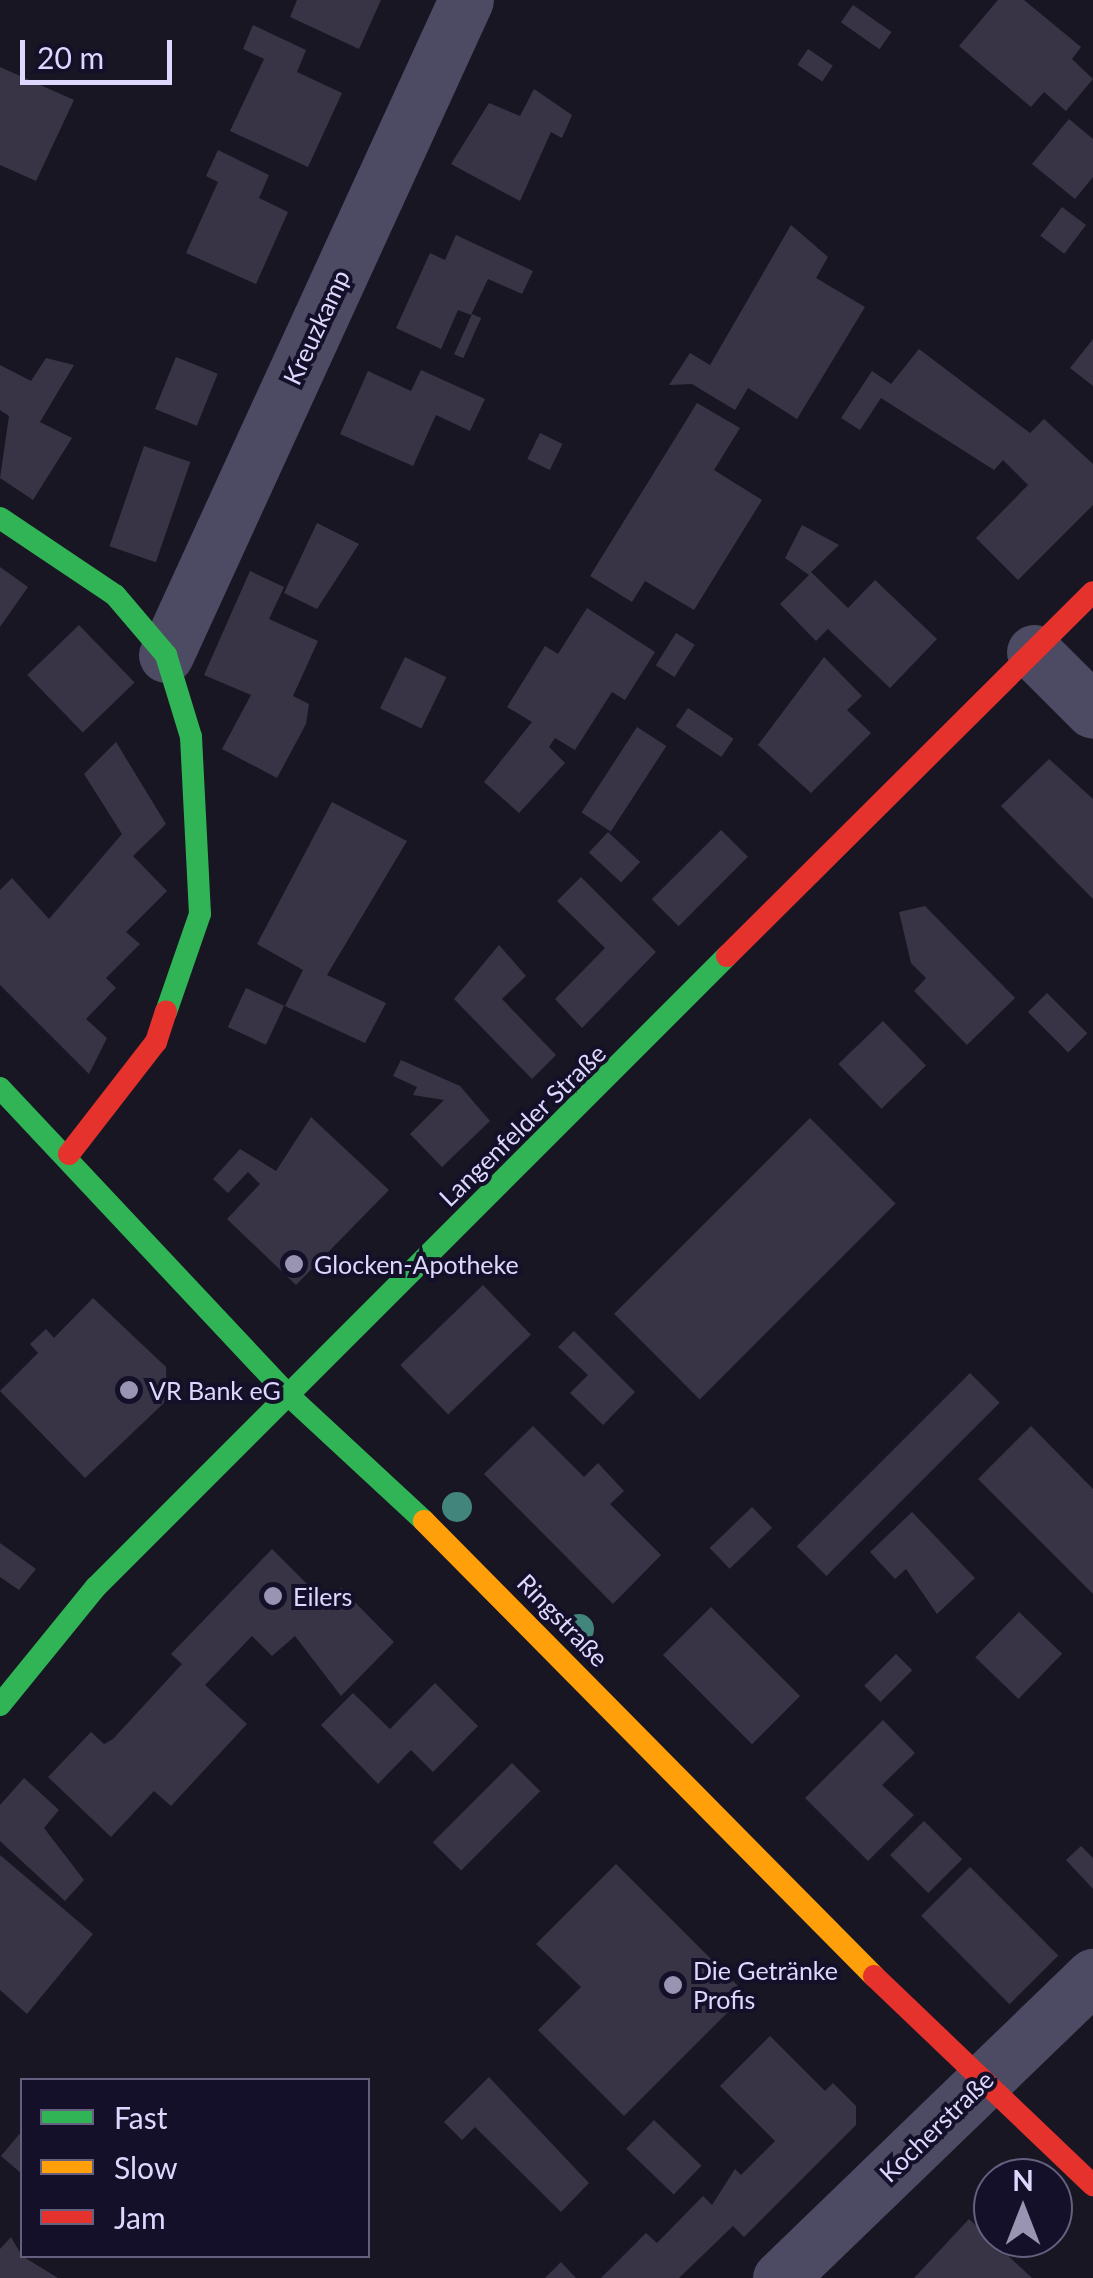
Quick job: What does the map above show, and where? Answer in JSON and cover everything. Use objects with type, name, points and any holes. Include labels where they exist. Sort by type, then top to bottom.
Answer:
[{"type":"street","name":"Kreuzkamp","points":[[166,655],[466,0]]},
{"type":"street","points":[[0,518],[115,595],[166,655],[191,737],[200,914],[156,1042],[69,1154]]},
{"type":"street","name":"Langenfelder Straße","points":[[0,1705],[96,1587],[1093,592]]},
{"type":"street","points":[[1034,652],[1093,711]]},
{"type":"street","name":"Ringstraße","points":[[0,1088],[69,1154],[286,1394],[482,1575],[1093,2185]]},
{"type":"street","name":"Kocherstraße","points":[[780,2278],[1093,1976]]},
{"type":"building","points":[[297,0],[381,0],[359,49],[290,17]]},
{"type":"building","points":[[998,0],[1024,0],[1081,47],[1072,59],[1093,79],[1066,111],[1044,92],[1031,107],[959,46]]},
{"type":"building","points":[[853,5],[892,32],[879,49],[841,22]]},
{"type":"building","points":[[253,25],[306,50],[297,72],[342,93],[308,167],[230,131],[264,59],[243,49]]},
{"type":"building","points":[[808,49],[833,66],[822,82],[797,65]]},
{"type":"building","points":[[0,67],[74,100],[36,181],[0,165]]},
{"type":"building","points":[[534,89],[572,115],[562,138],[551,132],[520,201],[451,164],[489,103],[520,116]]},
{"type":"building","points":[[1069,119],[1093,139],[1093,177],[1075,199],[1032,164]]},
{"type":"building","points":[[218,150],[269,175],[259,198],[288,212],[256,284],[186,253],[218,182],[206,176]]},
{"type":"building","points":[[1062,207],[1086,225],[1064,254],[1040,236]]},
{"type":"building","points":[[791,225],[828,257],[816,278],[865,307],[797,419],[748,388],[735,410],[692,384],[669,385],[690,353],[710,365]]},
{"type":"building","points":[[456,235],[533,271],[522,294],[488,279],[471,315],[458,310],[441,349],[396,328],[430,253],[445,260]]},
{"type":"building","points":[[472,314],[481,318],[463,358],[454,354]]},
{"type":"building","points":[[1093,339],[1093,386],[1070,368]]},
{"type":"building","points":[[919,349],[1030,433],[1044,419],[1093,464],[1093,505],[1018,580],[976,538],[1028,485],[1003,460],[994,470],[881,398],[860,430],[841,418],[872,371],[891,384]]},
{"type":"building","points":[[176,357],[218,374],[197,426],[155,409]]},
{"type":"building","points":[[46,358],[74,365],[40,422],[72,438],[33,500],[0,478],[9,416],[0,410],[0,365],[31,381]]},
{"type":"building","points":[[421,370],[485,399],[470,431],[436,415],[413,466],[340,434],[368,371],[411,391]]},
{"type":"building","points":[[697,403],[740,428],[714,470],[762,500],[694,610],[645,581],[632,602],[590,576]]},
{"type":"building","points":[[540,433],[562,444],[550,470],[527,459]]},
{"type":"building","points":[[144,446],[190,462],[156,562],[109,546]]},
{"type":"building","points":[[317,523],[359,544],[317,609],[284,593]]},
{"type":"building","points":[[802,525],[839,545],[811,572],[848,608],[875,580],[937,639],[890,688],[828,629],[816,641],[780,604],[809,575],[785,558]]},
{"type":"building","points":[[0,567],[28,587],[0,627]]},
{"type":"building","points":[[250,571],[284,587],[269,619],[318,641],[293,696],[309,704],[306,724],[277,778],[222,749],[251,695],[204,675]]},
{"type":"building","points":[[587,608],[655,652],[625,700],[612,692],[575,750],[555,738],[549,747],[565,763],[519,813],[484,782],[532,722],[507,707],[545,646],[558,654]]},
{"type":"building","points":[[79,625],[135,683],[83,733],[27,675]]},
{"type":"building","points":[[676,633],[695,645],[675,677],[656,665]]},
{"type":"building","points":[[405,657],[446,677],[421,728],[380,708]]},
{"type":"building","points":[[824,657],[862,696],[847,710],[871,733],[811,793],[758,745]]},
{"type":"building","points":[[688,708],[734,739],[721,757],[676,726]]},
{"type":"building","points":[[637,727],[666,746],[611,832],[581,813]]},
{"type":"building","points":[[116,742],[166,824],[133,856],[167,891],[126,932],[140,944],[106,978],[116,988],[86,1019],[107,1038],[89,1074],[0,985],[0,890],[12,878],[49,919],[122,834],[84,774]]},
{"type":"building","points":[[1049,759],[1093,799],[1093,899],[1001,806]]},
{"type":"building","points":[[332,802],[407,841],[327,975],[386,1003],[365,1043],[285,1006],[303,970],[257,944]]},
{"type":"building","points":[[721,830],[748,857],[679,926],[652,899]]},
{"type":"building","points":[[608,832],[640,862],[621,882],[589,852]]},
{"type":"building","points":[[581,877],[656,952],[582,1028],[555,999],[605,948],[557,901]]},
{"type":"building","points":[[925,906],[1015,998],[967,1045],[914,991],[926,978],[911,963],[899,912]]},
{"type":"building","points":[[499,945],[526,976],[502,999],[556,1055],[532,1079],[454,999]]},
{"type":"building","points":[[246,988],[284,1006],[266,1045],[228,1027]]},
{"type":"building","points":[[1047,993],[1087,1033],[1068,1052],[1028,1012]]},
{"type":"building","points":[[883,1021],[926,1066],[881,1109],[838,1064]]},
{"type":"building","points":[[401,1060],[460,1086],[490,1121],[442,1167],[410,1134],[444,1100],[413,1095],[417,1087],[393,1076]]},
{"type":"building","points":[[311,1117],[389,1190],[296,1285],[227,1219],[260,1184],[248,1172],[228,1193],[213,1179],[240,1149],[276,1171]]},
{"type":"building","points":[[810,1118],[896,1204],[700,1399],[614,1314]]},
{"type":"building","points":[[483,1285],[531,1335],[448,1415],[400,1365]]},
{"type":"building","points":[[93,1298],[166,1367],[167,1400],[85,1478],[0,1391],[38,1353],[30,1344],[46,1329],[54,1338]]},
{"type":"building","points":[[574,1331],[635,1392],[603,1425],[570,1393],[588,1375],[558,1347]]},
{"type":"building","points":[[970,1373],[1000,1403],[826,1576],[797,1546]]},
{"type":"building","points":[[533,1426],[584,1477],[598,1463],[624,1491],[610,1504],[661,1555],[613,1604],[484,1474]]},
{"type":"building","points":[[1031,1426],[1093,1489],[1093,1594],[978,1479]]},
{"type":"building","points":[[752,1507],[772,1528],[730,1569],[710,1548]]},
{"type":"building","points":[[912,1512],[975,1578],[937,1614],[906,1569],[895,1579],[870,1552]]},
{"type":"building","points":[[0,1543],[36,1569],[19,1590],[0,1577]]},
{"type":"building","points":[[272,1549],[326,1603],[341,1588],[394,1642],[341,1696],[295,1636],[272,1656],[252,1636],[205,1685],[247,1724],[171,1806],[154,1791],[111,1837],[48,1777],[91,1732],[104,1744],[113,1739],[182,1664],[171,1654]]},
{"type":"building","points":[[711,1607],[800,1696],[752,1744],[663,1655]]},
{"type":"building","points":[[1019,1612],[1062,1654],[1018,1699],[975,1657]]},
{"type":"building","points":[[896,1654],[912,1670],[880,1702],[864,1686]]},
{"type":"building","points":[[435,1683],[478,1726],[433,1772],[411,1750],[378,1784],[321,1725],[353,1693],[390,1729]]},
{"type":"building","points":[[883,1720],[915,1753],[882,1785],[914,1815],[868,1861],[805,1798]]},
{"type":"building","points":[[512,1763],[540,1791],[461,1870],[433,1842]]},
{"type":"building","points":[[24,1778],[59,1810],[44,1828],[84,1880],[65,1901],[0,1841],[0,1805]]},
{"type":"building","points":[[924,1821],[962,1859],[928,1893],[890,1855]]},
{"type":"building","points":[[1081,1846],[1093,1858],[1093,1889],[1066,1860]]},
{"type":"building","points":[[0,1855],[93,1934],[27,2014],[0,1990]]},
{"type":"building","points":[[616,1864],[746,1994],[624,2116],[538,2030],[581,1987],[536,1944]]},
{"type":"building","points":[[970,1867],[1058,1955],[1010,2004],[921,1916]]},
{"type":"building","points":[[770,2036],[825,2091],[833,2083],[856,2106],[856,2125],[744,2237],[733,2226],[679,2278],[601,2278],[646,2233],[657,2243],[703,2196],[712,2205],[735,2169],[741,2175],[775,2141],[720,2086]]},
{"type":"building","points":[[489,2077],[589,2183],[561,2212],[475,2127],[462,2140],[444,2122]]},
{"type":"building","points":[[654,2120],[701,2166],[674,2195],[626,2149]]},
{"type":"building","points":[[20,2133],[20,2172],[1,2156]]},
{"type":"building","points":[[969,2219],[973,2223],[973,2258],[1011,2258],[1032,2278],[914,2278]]},
{"type":"building","points":[[11,2237],[20,2258],[58,2278],[0,2278],[0,2249]]},
{"type":"building","points":[[561,2262],[576,2278],[545,2278]]},
{"type":"traffic: fast","points":[[0,518],[115,595],[166,655],[191,737],[200,914],[166,1012]]},
{"type":"traffic: fast","points":[[0,1705],[96,1587],[727,956]]},
{"type":"traffic: fast","points":[[0,1088],[286,1393],[424,1521]]},
{"type":"traffic: slow","points":[[424,1521],[874,1976]]},
{"type":"traffic: jam","points":[[727,956],[1093,592]]},
{"type":"traffic: jam","points":[[69,1154],[156,1042],[166,1012]]},
{"type":"traffic: jam","points":[[874,1976],[1093,2185]]},
{"type":"place","name":"Glocken-Apotheke","points":[[294,1264]]},
{"type":"place","name":"VR Bank eG","points":[[129,1390]]},
{"type":"place","name":"Eilers","points":[[273,1596]]},
{"type":"place","name":"Die Getränke Profis","points":[[673,1985]]}]
